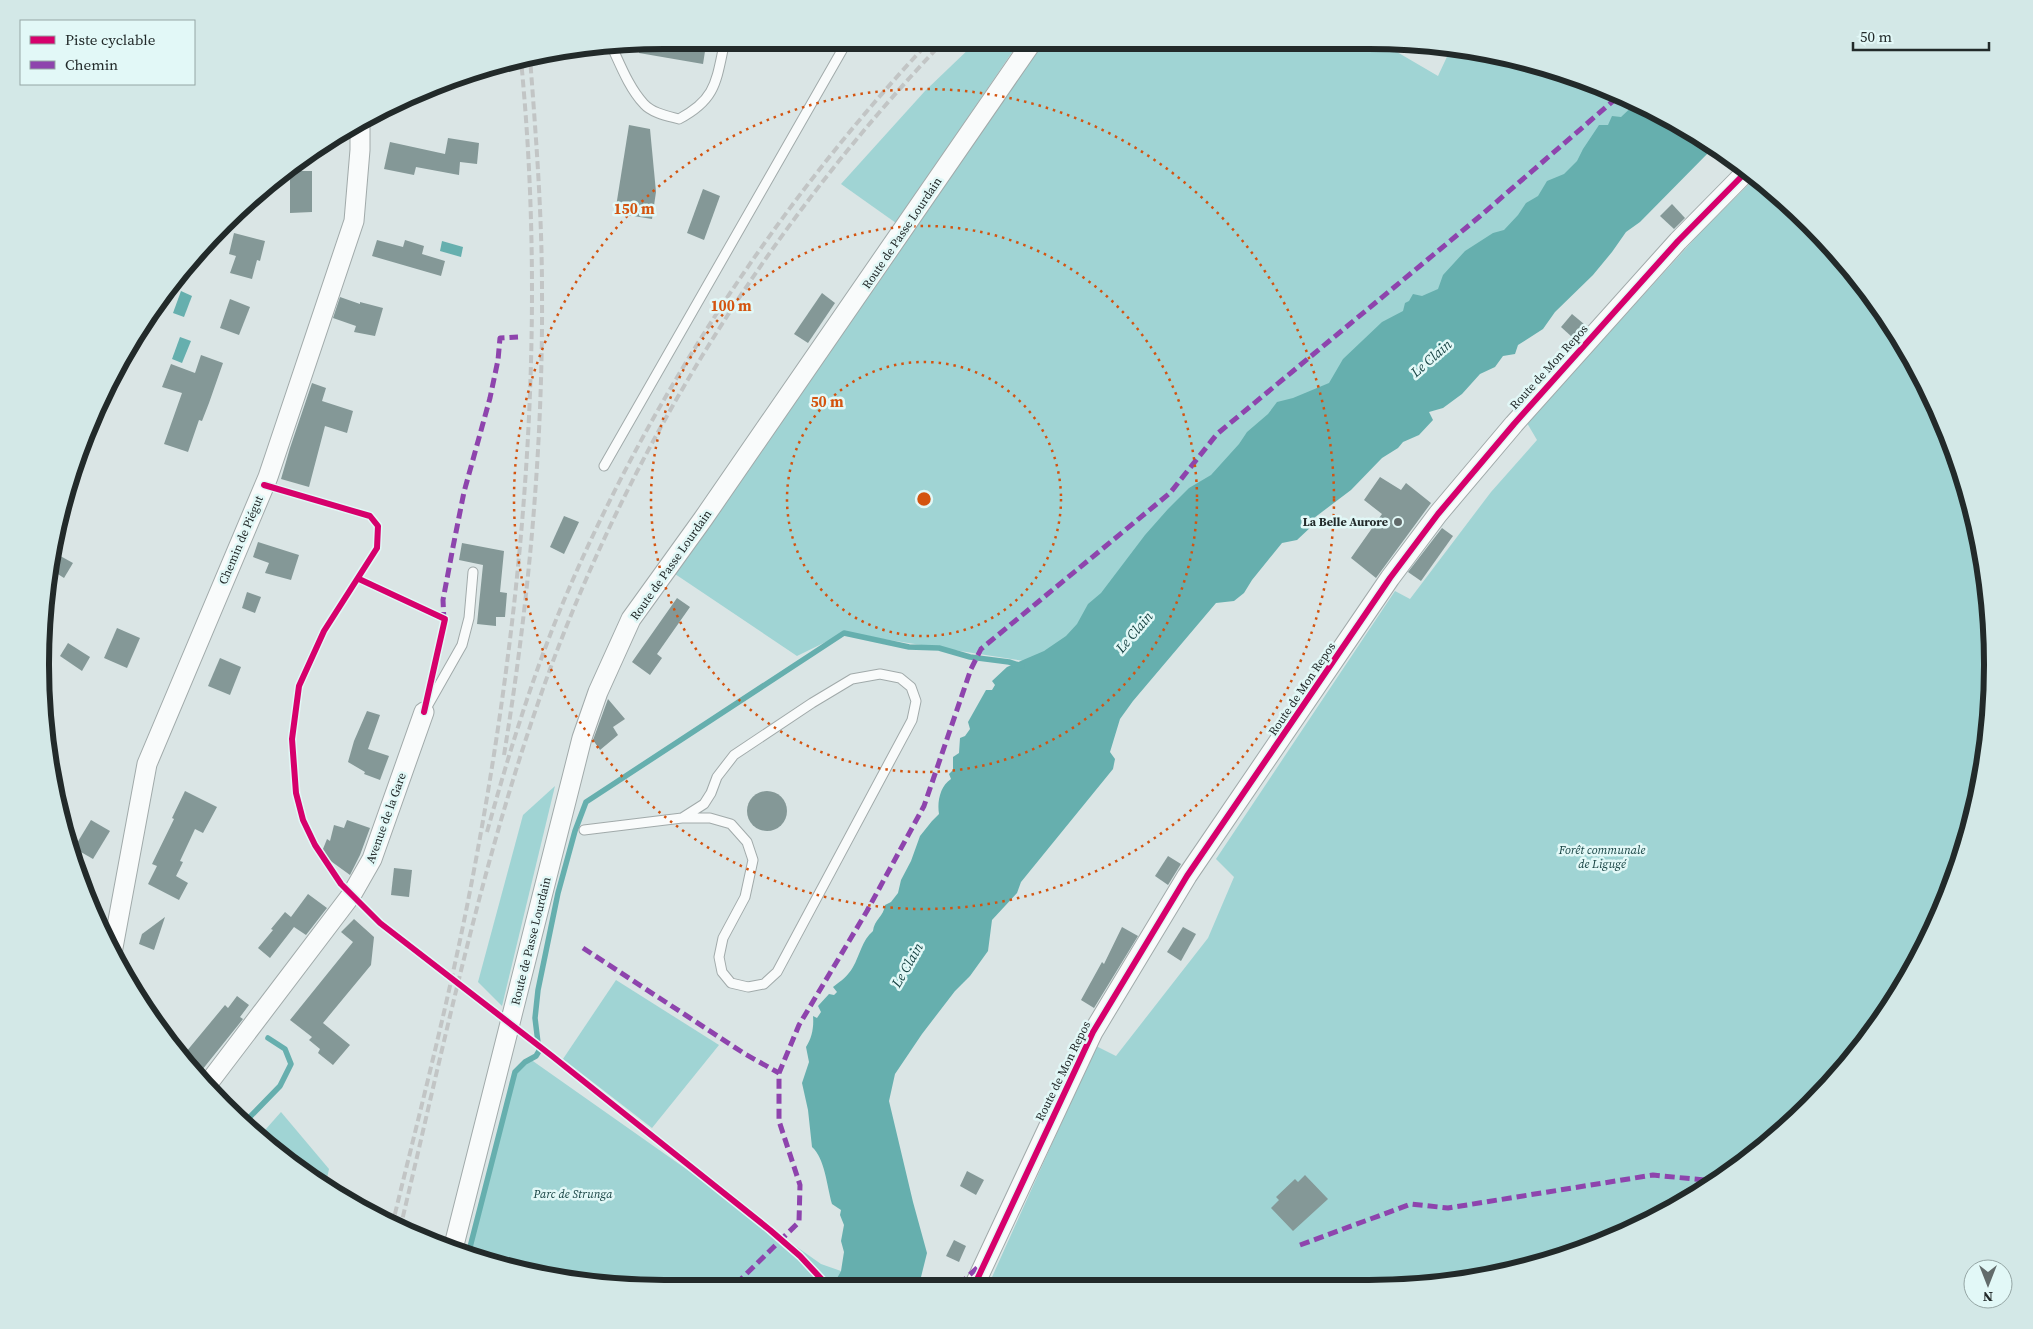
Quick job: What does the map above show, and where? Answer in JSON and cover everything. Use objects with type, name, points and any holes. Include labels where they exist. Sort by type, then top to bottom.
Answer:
[{"type":"street","name":"Route de Passe Lourdain","points":[[454,1243],[582,738],[598,692],[631,619],[737,470],[1027,49]]},
{"type":"street","name":"Chemin de Piégut","points":[[114,941],[147,764],[268,477],[354,221],[360,129]]},
{"type":"street","name":"Route de Mon Repos","points":[[977,1280],[1093,1032],[1187,876],[1390,578],[1438,514],[1526,410],[1678,241],[1742,176]]},
{"type":"street","name":"Avenue de la Gare","points":[[211,1080],[352,894],[372,860],[424,712]]},
{"type":"lane","points":[[615,51],[626,76],[644,104],[663,115],[679,119],[693,112],[710,97],[723,49]]},
{"type":"lane","points":[[604,466],[843,49]]},
{"type":"lane","name":"Avenue de la Gare","points":[[424,712],[462,645],[469,618],[473,572]]},
{"type":"lane","points":[[584,830],[682,818],[710,818],[731,824],[747,842],[753,860],[745,897],[723,938],[718,957],[722,972],[732,983],[748,987],[764,984],[777,972],[912,720],[916,701],[911,687],[900,678],[880,674],[852,679],[734,755],[717,777],[711,793],[704,804],[682,818]]},
{"type":"green space","points":[[969,49],[1014,49],[896,223],[841,184],[925,91]]},
{"type":"green space","points":[[1038,49],[1393,50],[1438,76],[1449,54],[1528,70],[1566,81],[1638,110],[1078,671],[844,633],[797,656],[675,574]]},
{"type":"green space","name":"Forêt communale de Ligugé","points":[[1751,182],[1804,229],[1857,290],[1902,357],[1921,392],[1937,429],[1952,467],[1963,505],[1979,584],[1983,624],[1983,705],[1979,745],[1963,824],[1952,862],[1921,937],[1880,1007],[1857,1039],[1804,1100],[1743,1153],[1676,1198],[1641,1217],[1566,1248],[1489,1268],[1409,1279],[991,1280],[1096,1046],[1116,1056],[1208,938],[1234,877],[1216,859],[1395,591],[1410,599],[1491,492],[1537,440],[1527,423],[1699,234]]},
{"type":"green space","points":[[555,786],[502,1006],[478,982],[523,815]]},
{"type":"green space","points":[[616,980],[719,1045],[652,1128],[563,1059]]},
{"type":"green space","name":"Parc de Strunga","points":[[530,1059],[821,1264],[841,1271],[836,1280],[624,1279],[544,1268],[471,1249],[515,1072]]},
{"type":"green space","points":[[281,1112],[329,1169],[327,1179],[290,1153],[264,1131]]},
{"type":"water","name":"Le Clain","points":[[1631,108],[1676,131],[1709,152],[1640,222],[1626,232],[1593,275],[1555,312],[1543,329],[1518,345],[1515,354],[1503,356],[1495,367],[1480,374],[1462,394],[1443,408],[1429,412],[1433,420],[1419,435],[1403,442],[1398,448],[1382,458],[1351,490],[1314,518],[1312,526],[1297,540],[1282,543],[1244,593],[1234,601],[1216,603],[1133,701],[1120,719],[1110,752],[1115,759],[1113,769],[1021,882],[1017,893],[992,920],[988,951],[922,1034],[895,1074],[889,1101],[927,1253],[920,1280],[836,1280],[841,1271],[844,1252],[841,1241],[844,1225],[840,1215],[841,1210],[832,1204],[823,1165],[812,1147],[808,1110],[802,1083],[809,1062],[806,1047],[812,1032],[813,1016],[817,1018],[821,1012],[818,1006],[829,994],[834,995],[837,992],[833,987],[851,970],[885,905],[891,902],[898,893],[901,880],[911,861],[920,836],[939,814],[938,804],[940,795],[944,786],[951,779],[949,774],[953,770],[953,757],[959,753],[960,738],[965,736],[970,729],[968,722],[986,690],[992,690],[995,685],[992,681],[1007,667],[1044,651],[1066,636],[1077,624],[1088,604],[1101,593],[1145,535],[1168,509],[1189,488],[1211,475],[1239,444],[1247,432],[1268,414],[1277,402],[1293,398],[1329,383],[1343,359],[1382,322],[1403,311],[1405,303],[1409,301],[1413,294],[1422,296],[1438,289],[1443,275],[1465,251],[1493,233],[1504,230],[1526,203],[1538,196],[1547,181],[1564,174],[1577,161],[1599,125],[1608,125],[1612,116],[1621,117]]},
{"type":"water","points":[[442,241],[463,247],[461,257],[440,251]]},
{"type":"water","points":[[181,291],[192,296],[184,317],[173,313]]},
{"type":"water","points":[[180,337],[191,341],[182,363],[172,359]]},
{"type":"building","points":[[705,49],[703,64],[639,53],[639,50]]},
{"type":"building","points":[[629,125],[650,129],[656,192],[652,219],[615,213]]},
{"type":"building","points":[[448,138],[479,143],[477,164],[460,162],[459,175],[416,167],[414,175],[384,169],[390,142],[445,154]]},
{"type":"building","points":[[297,171],[312,171],[312,212],[290,213],[290,176]]},
{"type":"building","points":[[703,189],[720,196],[704,240],[687,233]]},
{"type":"building","points":[[1672,204],[1685,218],[1674,229],[1660,216]]},
{"type":"building","points":[[234,233],[265,241],[260,261],[257,260],[252,279],[230,273],[236,256],[229,254]]},
{"type":"building","points":[[377,240],[403,247],[405,240],[424,246],[422,254],[445,261],[441,276],[372,256]]},
{"type":"building","points":[[822,293],[835,303],[808,343],[794,334]]},
{"type":"building","points":[[340,297],[360,304],[360,302],[383,308],[375,336],[354,332],[356,326],[333,318]]},
{"type":"building","points":[[230,299],[250,307],[239,335],[220,328]]},
{"type":"building","points":[[1572,314],[1584,324],[1572,337],[1561,327]]},
{"type":"building","points":[[201,355],[223,363],[202,421],[199,420],[188,452],[164,444],[182,393],[162,387],[171,364],[195,373]]},
{"type":"building","points":[[312,383],[326,388],[322,401],[353,411],[347,433],[325,426],[309,487],[281,479]]},
{"type":"building","name":"La Belle Aurore","points":[[1380,477],[1401,490],[1406,483],[1431,503],[1376,578],[1351,558],[1382,514],[1364,500]]},
{"type":"building","points":[[564,516],[579,522],[564,554],[550,547]]},
{"type":"building","points":[[1442,528],[1453,536],[1421,581],[1408,572]]},
{"type":"building","points":[[258,542],[299,555],[291,580],[265,573],[269,563],[253,557]]},
{"type":"building","points":[[462,543],[504,551],[500,592],[507,593],[505,617],[496,617],[496,626],[477,624],[483,565],[459,560]]},
{"type":"building","points":[[59,555],[73,563],[64,578],[56,573]]},
{"type":"building","points":[[247,592],[261,597],[255,613],[242,608]]},
{"type":"building","points":[[677,598],[690,607],[657,654],[662,658],[650,675],[632,662]]},
{"type":"building","points":[[117,628],[140,638],[127,668],[104,658]]},
{"type":"building","points":[[68,643],[90,657],[82,671],[60,656]]},
{"type":"building","points":[[220,658],[241,667],[230,695],[208,686]]},
{"type":"building","points":[[608,699],[625,719],[613,727],[618,735],[600,750],[593,740]]},
{"type":"building","points":[[367,711],[380,715],[368,749],[389,756],[380,780],[364,774],[365,772],[348,762],[354,741]]},
{"type":"building","points":[[185,791],[217,807],[203,833],[195,829],[180,861],[183,862],[176,876],[188,883],[179,900],[148,884],[157,866],[152,864],[174,819],[172,818]]},
{"type":"building","points":[[771,791],[778,794],[784,800],[787,811],[786,819],[778,828],[771,831],[763,831],[756,828],[748,819],[747,807],[750,800],[759,792]]},
{"type":"building","points":[[91,820],[110,831],[93,859],[78,850],[76,845]]},
{"type":"building","points":[[347,820],[370,828],[350,875],[321,854],[327,839],[330,841],[334,825],[344,828]]},
{"type":"building","points":[[1168,856],[1181,864],[1168,885],[1155,876]]},
{"type":"building","points":[[394,868],[412,870],[409,897],[391,895]]},
{"type":"building","points":[[308,894],[327,908],[306,935],[294,927],[270,958],[258,948],[285,912],[291,917]]},
{"type":"building","points":[[165,917],[154,950],[139,944],[142,934]]},
{"type":"building","points":[[354,919],[374,937],[371,965],[323,1023],[350,1045],[333,1065],[318,1053],[320,1049],[309,1040],[312,1037],[290,1020],[353,942],[341,932]]},
{"type":"building","points":[[1122,927],[1138,936],[1094,1008],[1081,1000],[1102,962],[1104,964]]},
{"type":"building","points":[[1183,927],[1196,934],[1181,961],[1167,952]]},
{"type":"building","points":[[237,996],[249,1005],[240,1017],[243,1019],[202,1070],[186,1051],[225,1005],[228,1008]]},
{"type":"building","points":[[967,1171],[984,1180],[976,1195],[960,1186]]},
{"type":"building","points":[[1305,1175],[1328,1199],[1293,1231],[1271,1208],[1279,1200],[1276,1197],[1295,1179],[1298,1182]]},
{"type":"building","points":[[954,1240],[966,1246],[959,1262],[946,1256]]},
{"type":"waterway","points":[[470,1249],[515,1072],[525,1062],[536,1056],[539,1051],[535,1018],[538,990],[558,893],[575,831],[586,802],[844,633],[909,647],[939,648],[970,657],[1009,662],[1022,666]]},
{"type":"waterway","points":[[249,1118],[280,1086],[291,1064],[285,1049],[268,1038]]},
{"type":"railway","points":[[487,832],[522,714],[553,627],[599,524],[636,450],[677,377],[769,237],[819,170],[871,106],[922,49]]},
{"type":"railway","points":[[402,1221],[479,898],[497,833],[538,703],[572,612],[611,524],[655,437],[704,353],[757,271],[814,192],[875,117],[936,49]]},
{"type":"railway","points":[[504,755],[521,640],[533,524],[540,408],[542,350],[541,233],[530,64]]},
{"type":"railway","points":[[394,1218],[443,1017],[470,891],[489,788],[517,581],[526,477],[531,373],[532,268],[529,164],[521,66]]},
{"type":"marked path","points":[[740,1280],[799,1222],[800,1185],[779,1121],[779,1073],[799,1025],[867,911],[924,806],[971,669],[981,649],[1170,493],[1217,434],[1479,217],[1614,100]]},
{"type":"marked path","points":[[444,622],[443,600],[453,547],[464,492],[490,398],[498,360],[500,338],[518,337]]},
{"type":"marked path","points":[[583,948],[745,1054],[779,1073]]},
{"type":"marked path","points":[[1300,1245],[1411,1204],[1448,1208],[1653,1175],[1705,1180]]},
{"type":"marked path","points":[[964,1280],[979,1266]]},
{"type":"cycle path","points":[[977,1280],[1093,1032],[1187,876],[1390,578],[1438,514],[1514,424],[1678,241],[1742,176]]},
{"type":"cycle path","points":[[264,485],[370,516],[378,526],[377,548],[324,631],[299,686],[292,739],[296,793],[303,820],[315,845],[341,884],[380,923],[552,1056],[770,1230],[800,1256],[822,1280]]},
{"type":"cycle path","points":[[359,579],[445,619],[424,712]]},
{"type":"place","name":"La Belle Aurore","points":[[1398,522]]}]
